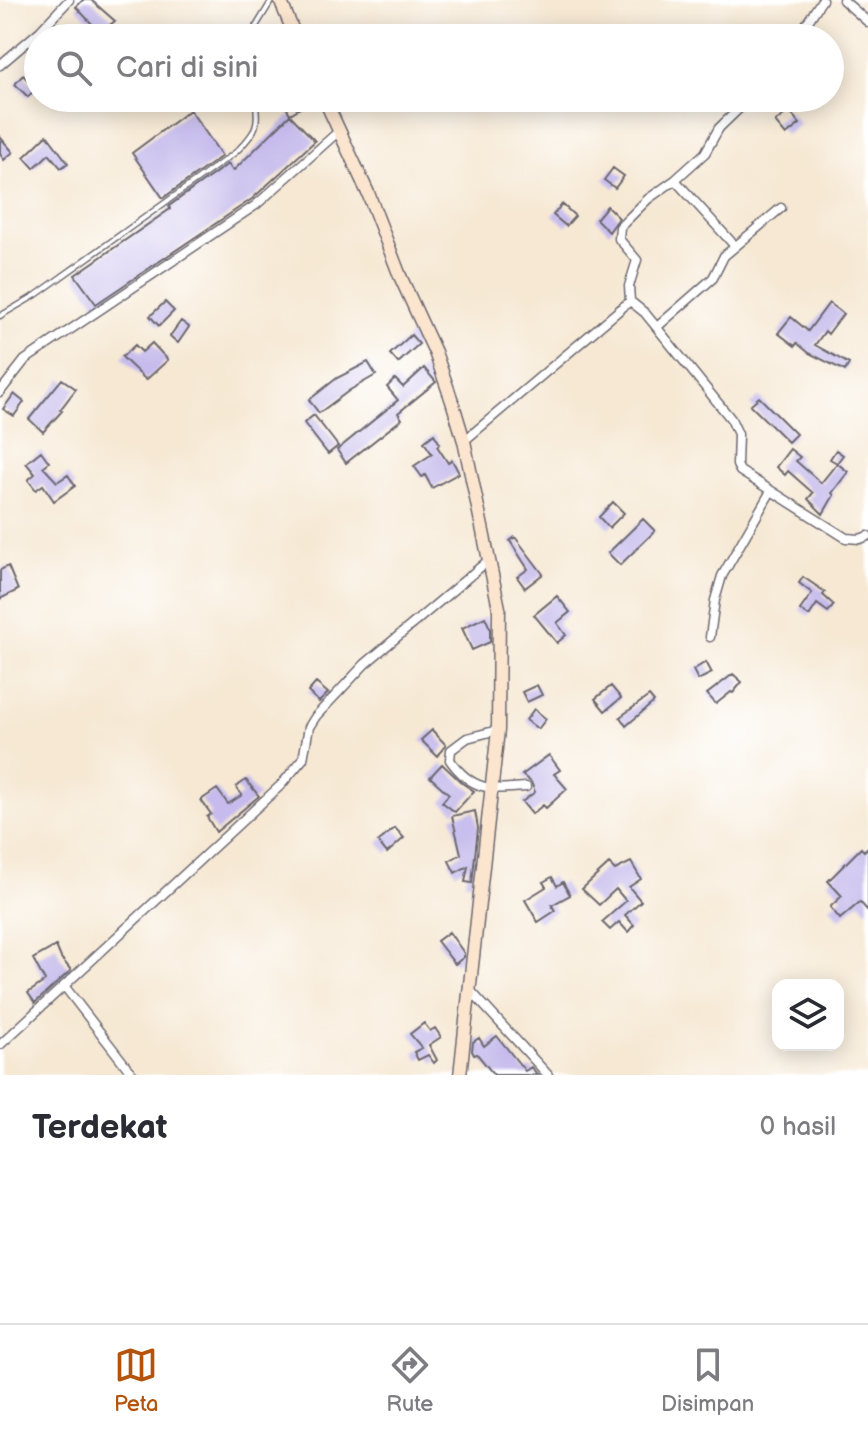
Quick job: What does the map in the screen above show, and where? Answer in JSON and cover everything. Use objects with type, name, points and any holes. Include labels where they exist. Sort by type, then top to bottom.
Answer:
[{"type":"main road","points":[[280,0],[290,24]]},
{"type":"main road","points":[[330,112],[435,352],[464,441],[490,559],[500,630],[498,730],[493,788],[460,1075]]},
{"type":"street","points":[[47,24],[69,0]]},
{"type":"street","points":[[806,24],[822,0]]},
{"type":"street","points":[[843,0],[868,22]]},
{"type":"street","points":[[0,65],[24,45]]},
{"type":"street","points":[[736,112],[719,128],[705,153],[648,199],[620,227],[619,239],[637,260],[629,286],[630,301],[657,327],[731,419],[738,434],[737,465],[740,471],[846,538],[868,536]]},
{"type":"street","points":[[0,392],[25,360],[256,205],[339,131]]},
{"type":"street","points":[[675,180],[735,246]]},
{"type":"street","points":[[657,327],[713,278],[724,256],[781,208]]},
{"type":"street","points":[[464,441],[630,301]]},
{"type":"street","points":[[710,637],[722,576],[771,491]]},
{"type":"street","points":[[0,1045],[281,785],[303,759],[309,727],[316,716],[365,664],[490,559]]},
{"type":"street","points":[[498,730],[467,738],[449,755],[450,760],[464,779],[475,785],[526,787]]},
{"type":"street","points":[[65,987],[133,1075]]},
{"type":"street","points":[[469,988],[548,1075]]},
{"type":"lane","points":[[257,24],[272,0]]},
{"type":"lane","points":[[0,316],[36,295],[236,152],[254,134],[258,124],[257,112]]},
{"type":"building","points":[[83,0],[91,0],[115,21],[111,24],[92,24],[76,7]]},
{"type":"building","points":[[23,75],[24,93],[15,84]]},
{"type":"building","points":[[191,112],[222,156],[163,198],[132,153]]},
{"type":"building","points":[[790,112],[800,124],[786,135],[775,122]]},
{"type":"building","points":[[290,115],[315,141],[252,199],[96,304],[75,275],[228,164],[233,171]]},
{"type":"building","points":[[47,135],[68,163],[61,168],[49,154],[34,168],[24,157]]},
{"type":"building","points":[[0,137],[13,152],[4,160],[0,154]]},
{"type":"building","points":[[613,168],[624,176],[615,188],[604,180]]},
{"type":"building","points":[[562,204],[575,216],[566,226],[553,215]]},
{"type":"building","points":[[607,206],[619,218],[609,232],[596,219]]},
{"type":"building","points":[[165,302],[174,311],[159,326],[150,316]]},
{"type":"building","points":[[829,303],[843,314],[815,345],[849,364],[845,371],[809,353],[797,343],[795,346],[778,333],[791,317],[808,331]]},
{"type":"building","points":[[181,321],[189,327],[178,343],[170,336]]},
{"type":"building","points":[[411,335],[419,344],[398,363],[390,354]]},
{"type":"building","points":[[152,343],[168,360],[146,380],[122,357],[135,345],[142,352]]},
{"type":"building","points":[[368,362],[376,375],[319,413],[309,400],[337,378]]},
{"type":"building","points":[[424,368],[436,382],[398,413],[402,419],[346,463],[337,450],[398,400],[387,387],[395,379],[403,387]]},
{"type":"building","points":[[62,379],[76,389],[43,432],[29,419]]},
{"type":"building","points":[[14,394],[24,402],[14,416],[3,409]]},
{"type":"building","points":[[759,397],[796,434],[788,442],[750,405]]},
{"type":"building","points":[[314,415],[338,446],[328,454],[304,423]]},
{"type":"building","points":[[434,434],[440,444],[437,446],[448,463],[452,460],[459,473],[432,488],[425,475],[422,477],[414,466],[432,454],[424,442]]},
{"type":"building","points":[[790,449],[800,457],[796,461],[821,483],[837,463],[848,472],[832,493],[834,495],[823,514],[808,499],[813,493],[788,471],[785,475],[776,467]]},
{"type":"building","points":[[836,450],[843,455],[837,463],[830,459]]},
{"type":"building","points":[[41,451],[49,462],[43,467],[57,482],[68,475],[75,486],[54,501],[43,485],[36,490],[28,480],[35,474],[26,463]]},
{"type":"building","points":[[613,502],[624,513],[609,528],[599,517]]},
{"type":"building","points":[[643,519],[655,531],[620,565],[608,553]]},
{"type":"building","points":[[515,537],[543,574],[525,588],[517,577],[528,569],[510,541]]},
{"type":"building","points":[[8,566],[18,590],[0,599],[0,570]]},
{"type":"building","points":[[803,577],[825,592],[823,595],[834,605],[828,612],[817,604],[809,616],[800,610],[812,593],[799,583]]},
{"type":"building","points":[[557,596],[570,612],[557,623],[566,635],[557,643],[534,615]]},
{"type":"building","points":[[485,617],[490,628],[490,642],[472,650],[462,628]]},
{"type":"building","points":[[706,662],[712,673],[698,680],[693,670]]},
{"type":"building","points":[[733,674],[742,682],[733,693],[716,704],[707,694]]},
{"type":"building","points":[[316,683],[328,693],[319,702],[308,692]]},
{"type":"building","points":[[537,685],[542,695],[527,702],[522,692]]},
{"type":"building","points":[[611,686],[621,698],[605,711],[595,699]]},
{"type":"building","points":[[649,696],[654,702],[626,726],[620,717]]},
{"type":"building","points":[[534,709],[546,719],[538,729],[526,720]]},
{"type":"building","points":[[432,730],[446,745],[437,756],[421,740]]},
{"type":"building","points":[[549,755],[560,770],[554,774],[567,789],[546,808],[543,805],[532,814],[522,802],[535,792],[531,782],[522,775]]},
{"type":"building","points":[[442,764],[474,791],[455,812],[442,802],[449,794],[430,777]]},
{"type":"building","points":[[246,780],[259,796],[216,832],[207,817],[211,814],[201,800],[217,789],[228,804],[242,795],[236,787]]},
{"type":"building","points":[[475,811],[478,828],[472,883],[465,882],[468,866],[455,873],[449,861],[461,854],[452,816]]},
{"type":"building","points":[[395,828],[404,838],[387,853],[378,842]]},
{"type":"building","points":[[868,847],[868,911],[860,902],[840,919],[830,907],[842,896],[828,881],[861,848],[864,851]]},
{"type":"building","points":[[631,862],[641,879],[629,887],[641,901],[625,915],[634,925],[628,932],[619,922],[610,930],[602,922],[626,901],[616,889],[599,905],[582,889],[609,864],[615,870]]},
{"type":"building","points":[[552,877],[557,886],[563,882],[570,895],[552,905],[555,911],[538,922],[525,900],[546,887],[543,882]]},
{"type":"building","points":[[449,932],[464,953],[464,957],[455,964],[437,941]]},
{"type":"building","points":[[56,946],[71,970],[35,1003],[28,993],[45,981],[33,959]]},
{"type":"building","points":[[424,1023],[430,1031],[435,1028],[441,1037],[429,1045],[437,1060],[434,1063],[428,1055],[418,1060],[414,1052],[422,1048],[410,1034]]},
{"type":"building","points":[[497,1036],[525,1071],[531,1067],[538,1075],[494,1075],[472,1051],[473,1042],[479,1038],[484,1046]]}]
